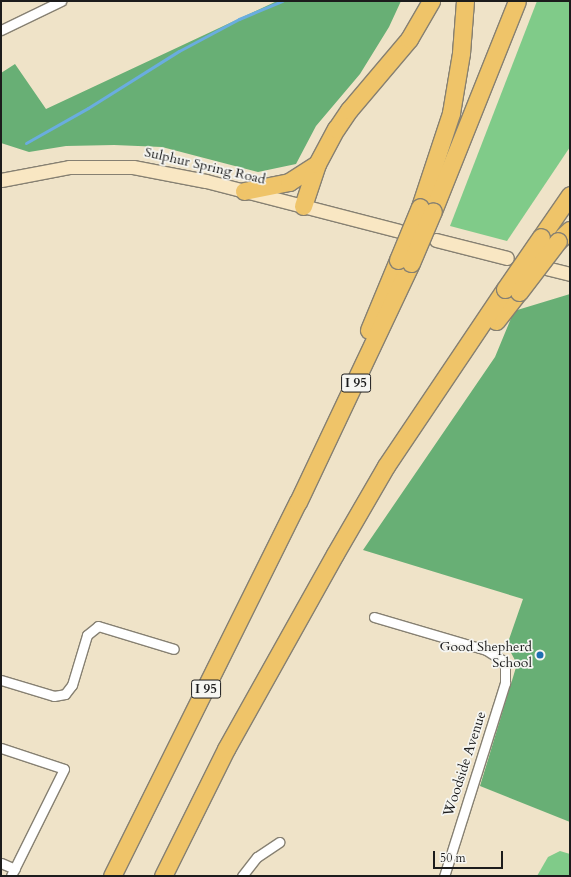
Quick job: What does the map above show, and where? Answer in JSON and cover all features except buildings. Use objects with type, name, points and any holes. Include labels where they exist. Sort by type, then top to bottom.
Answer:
[{"type":"highway","points":[[304,206],[317,164],[349,110],[410,39],[431,1]]},
{"type":"highway","points":[[426,209],[451,113],[461,53],[465,1]]},
{"type":"highway","name":"I 95","points":[[112,876],[298,502],[517,1]]},
{"type":"highway","points":[[244,191],[289,182],[317,164]]},
{"type":"highway","points":[[163,876],[260,686],[386,466],[512,290],[541,237],[570,194]]},
{"type":"highway","points":[[512,290],[564,235]]},
{"type":"main road","name":"Sulphur Spring Road","points":[[1,180],[40,170],[100,166],[173,173],[399,231]]},
{"type":"main road","points":[[436,240],[507,258]]},
{"type":"main road","points":[[546,268],[570,274]]},
{"type":"street","points":[[1,30],[61,1]]},
{"type":"street","name":"Woodside Avenue","points":[[374,617],[486,650],[502,660],[507,674],[506,682],[444,876]]},
{"type":"street","points":[[1,680],[54,696],[65,694],[72,685],[87,635],[98,626],[174,649]]},
{"type":"street","points":[[1,748],[64,769],[13,873],[1,863]]},
{"type":"street","points":[[242,876],[258,857],[279,842]]},
{"type":"green space","points":[[277,1],[401,1],[389,27],[360,74],[316,126],[296,164],[258,172],[162,147],[114,145],[66,146],[29,152],[1,143],[1,73],[15,64],[46,109]]},
{"type":"green space","points":[[537,1],[570,1],[570,147],[507,241],[450,226]]},
{"type":"green space","points":[[570,294],[570,822],[480,786],[517,664],[507,645],[523,599],[363,550],[495,357],[514,311]]},
{"type":"green space","points":[[560,851],[570,854],[570,876],[537,876],[548,857]]},
{"type":"waterway","points":[[26,143],[88,108],[179,51],[239,19],[282,1]]},
{"type":"place","name":"Good Shepherd School","points":[[540,655]]}]
